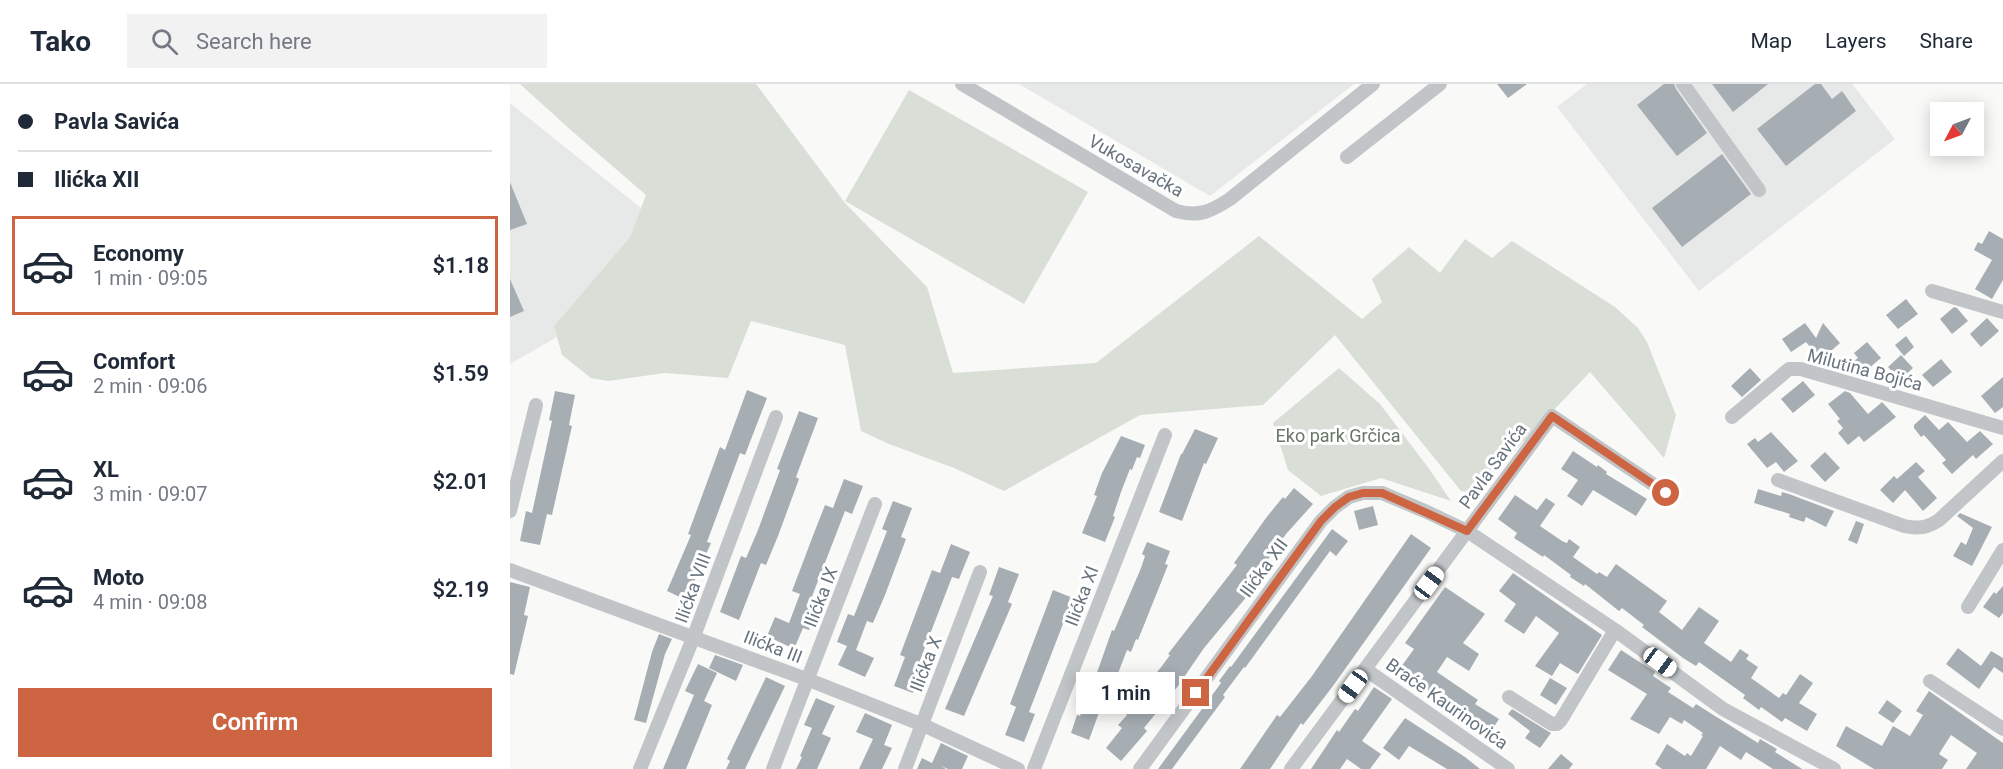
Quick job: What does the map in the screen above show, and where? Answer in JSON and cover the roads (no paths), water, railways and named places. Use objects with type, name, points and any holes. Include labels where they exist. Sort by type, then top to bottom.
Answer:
[{"type":"street","name":"Vukosavačka","points":[[962,84],[1176,211],[1192,215],[1208,212],[1230,199],[1373,84]]},
{"type":"street","points":[[1347,157],[1440,84]]},
{"type":"street","points":[[1682,85],[1759,190]]},
{"type":"street","points":[[1932,291],[2001,308]]},
{"type":"street","name":"Milutina Bojića","points":[[1732,417],[1789,369],[1801,369],[2003,428]]},
{"type":"street","points":[[510,511],[536,405]]},
{"type":"street","name":"Pavla Savića","points":[[1291,769],[1552,416],[1666,493]]},
{"type":"street","name":"Ilićka VIII","points":[[640,769],[694,636],[776,417]]},
{"type":"street","name":"Ilićka XI","points":[[1034,769],[1166,435]]},
{"type":"street","points":[[1778,480],[1904,526],[1919,528],[1930,526],[1939,520],[2003,461]]},
{"type":"street","name":"Ilićka XII","points":[[1140,769],[1321,521],[1335,507],[1349,497],[1382,493],[1467,531]]},
{"type":"street","name":"Ilićka IX","points":[[773,769],[875,504]]},
{"type":"street","name":"Pavla Savića","points":[[1467,531],[1616,630],[1723,709],[1834,769]]},
{"type":"street","points":[[1968,607],[2003,549]]},
{"type":"street","name":"Ilićka III","points":[[510,570],[694,636],[923,724],[1018,769]]},
{"type":"street","name":"Ilićka X","points":[[905,769],[980,572]]},
{"type":"street","points":[[1509,697],[1552,724],[1557,724],[1616,630]]},
{"type":"street","name":"Braće Kaurinovića","points":[[1365,669],[1508,769]]},
{"type":"street","points":[[1929,681],[2003,729]]},
{"type":"park label","name":"Eko park Grčica","points":[[1338,436]]}]
